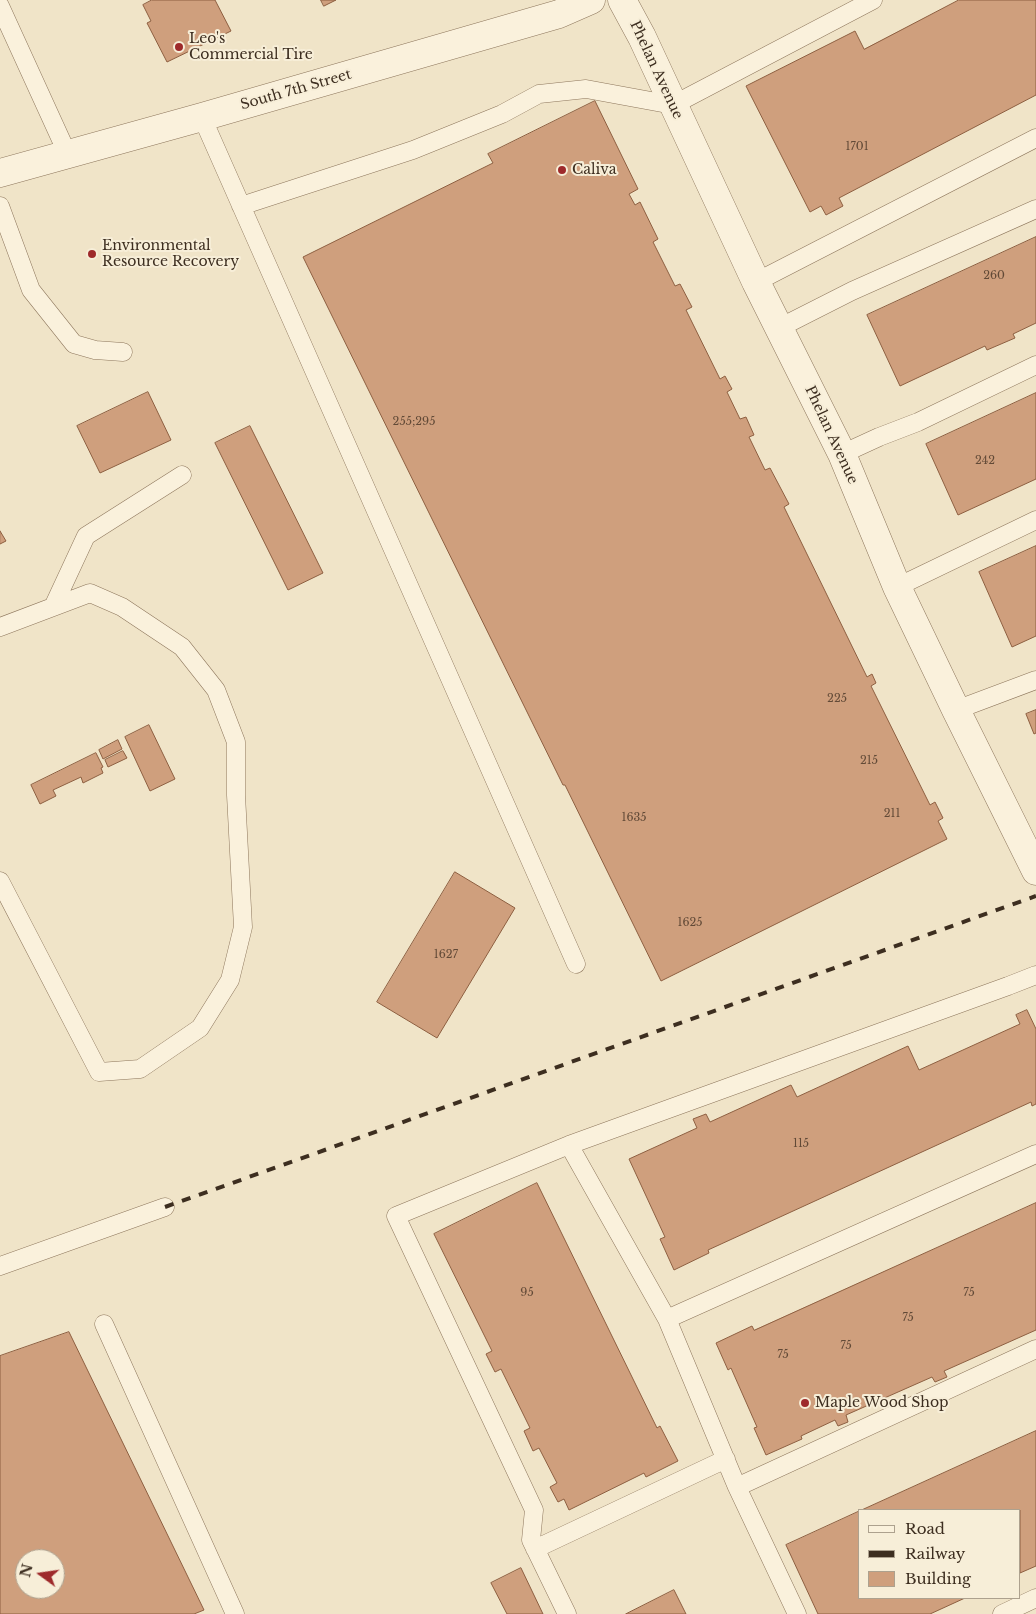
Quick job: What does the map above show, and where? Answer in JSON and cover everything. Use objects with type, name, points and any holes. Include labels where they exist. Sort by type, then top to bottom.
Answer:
[{"type":"street","name":"South 7th Street","points":[[0,173],[559,14],[591,0]]},
{"type":"street","name":"Phelan Avenue","points":[[622,0],[642,38],[756,282],[842,454],[897,587],[1036,871]]},
{"type":"lane","points":[[241,206],[413,150],[502,114],[539,94],[586,89],[672,105],[873,0]]},
{"type":"lane","points":[[0,6],[68,155]]},
{"type":"lane","points":[[202,117],[576,964]]},
{"type":"lane","points":[[756,282],[1036,138]]},
{"type":"lane","points":[[0,206],[31,290],[62,330],[74,344],[95,350],[123,352]]},
{"type":"lane","points":[[779,328],[852,291],[1036,208]]},
{"type":"lane","points":[[842,454],[918,422],[1036,366]]},
{"type":"lane","points":[[53,607],[86,536],[182,475]]},
{"type":"lane","points":[[897,587],[1036,520]]},
{"type":"lane","points":[[0,627],[90,593],[122,607],[182,647],[216,690],[236,742],[236,795],[243,927],[230,980],[200,1028],[140,1069],[98,1072],[0,881]]},
{"type":"lane","points":[[956,710],[1036,680]]},
{"type":"lane","points":[[566,1614],[531,1540],[534,1510],[396,1216],[569,1145],[1008,986],[1036,974]]},
{"type":"lane","points":[[569,1145],[667,1319],[737,1487],[797,1614]]},
{"type":"lane","points":[[667,1319],[1036,1154]]},
{"type":"lane","points":[[0,1266],[165,1207]]},
{"type":"lane","points":[[104,1324],[235,1614]]},
{"type":"lane","points":[[737,1487],[1036,1349]]},
{"type":"lane","points":[[535,1549],[726,1459]]},
{"type":"lane","points":[[1002,1614],[1036,1598]]},
{"type":"building","name":"Leo's Commercial Tire","points":[[152,0],[215,0],[231,31],[167,62],[147,23],[151,21],[143,5]]},
{"type":"building","points":[[321,0],[336,0],[324,6]]},
{"type":"building","points":[[959,0],[1036,0],[1036,95],[839,198],[843,206],[826,215],[821,206],[810,212],[746,86],[855,31],[864,49]]},
{"type":"building","points":[[595,101],[638,189],[629,194],[635,205],[640,202],[658,239],[653,242],[675,286],[680,284],[692,307],[686,310],[720,379],[725,376],[732,389],[727,392],[740,419],[746,417],[754,435],[749,437],[765,470],[770,468],[789,504],[784,507],[867,677],[872,674],[876,683],[871,686],[930,805],[935,802],[943,818],[938,821],[947,839],[661,981],[303,257],[493,163],[488,154]]},
{"type":"building","points":[[1036,237],[1036,323],[1013,334],[1015,338],[987,350],[985,346],[900,386],[867,315]]},
{"type":"building","points":[[148,392],[171,440],[100,473],[77,426]]},
{"type":"building","points":[[1036,393],[1036,479],[958,515],[926,444]]},
{"type":"building","points":[[250,426],[323,573],[288,590],[215,443]]},
{"type":"building","points":[[0,531],[6,541],[0,544]]},
{"type":"building","points":[[1036,546],[1036,636],[1012,647],[979,572]]},
{"type":"building","points":[[1036,710],[1036,733],[1034,734],[1026,714]]},
{"type":"building","points":[[149,725],[175,779],[150,791],[125,737]]},
{"type":"building","points":[[118,740],[122,749],[103,759],[99,750]]},
{"type":"building","points":[[123,751],[127,758],[108,767],[105,760]]},
{"type":"building","points":[[96,753],[103,767],[101,768],[103,773],[83,783],[81,777],[53,790],[56,796],[40,804],[31,785]]},
{"type":"building","points":[[455,872],[515,908],[437,1038],[377,1002]]},
{"type":"building","points":[[1027,1010],[1036,1029],[1036,1104],[1032,1106],[1031,1102],[708,1250],[709,1253],[674,1270],[660,1239],[665,1237],[629,1159],[697,1128],[693,1119],[706,1114],[710,1122],[791,1085],[797,1097],[908,1046],[919,1070],[1020,1024],[1016,1015]]},
{"type":"building","points":[[537,1183],[657,1428],[660,1426],[678,1461],[646,1477],[644,1473],[569,1510],[564,1499],[558,1502],[550,1487],[557,1483],[539,1448],[533,1451],[524,1431],[530,1428],[501,1369],[495,1372],[486,1354],[492,1351],[434,1234]]},
{"type":"building","points":[[1036,1203],[1036,1330],[944,1371],[947,1377],[935,1382],[932,1377],[846,1415],[848,1422],[838,1426],[835,1420],[801,1436],[802,1439],[766,1455],[754,1428],[757,1427],[731,1368],[728,1370],[716,1343],[752,1326],[754,1330]]},
{"type":"building","points":[[69,1332],[204,1610],[194,1614],[0,1614],[0,1356]]},
{"type":"building","points":[[1036,1431],[1036,1566],[1021,1573],[1021,1509],[864,1509]]},
{"type":"building","points":[[858,1512],[858,1599],[963,1599],[930,1614],[818,1614],[786,1545]]},
{"type":"building","points":[[521,1568],[543,1614],[507,1614],[491,1583]]},
{"type":"building","points":[[674,1590],[686,1614],[626,1614]]},
{"type":"railway","points":[[165,1207],[1036,896]]},
{"type":"place","name":"Leo's Commercial Tire","points":[[179,47]]},
{"type":"place","name":"Caliva","points":[[562,170]]},
{"type":"place","name":"Environmental Resource Recovery","points":[[92,254]]},
{"type":"place","name":"Maple Wood Shop","points":[[805,1403]]}]
